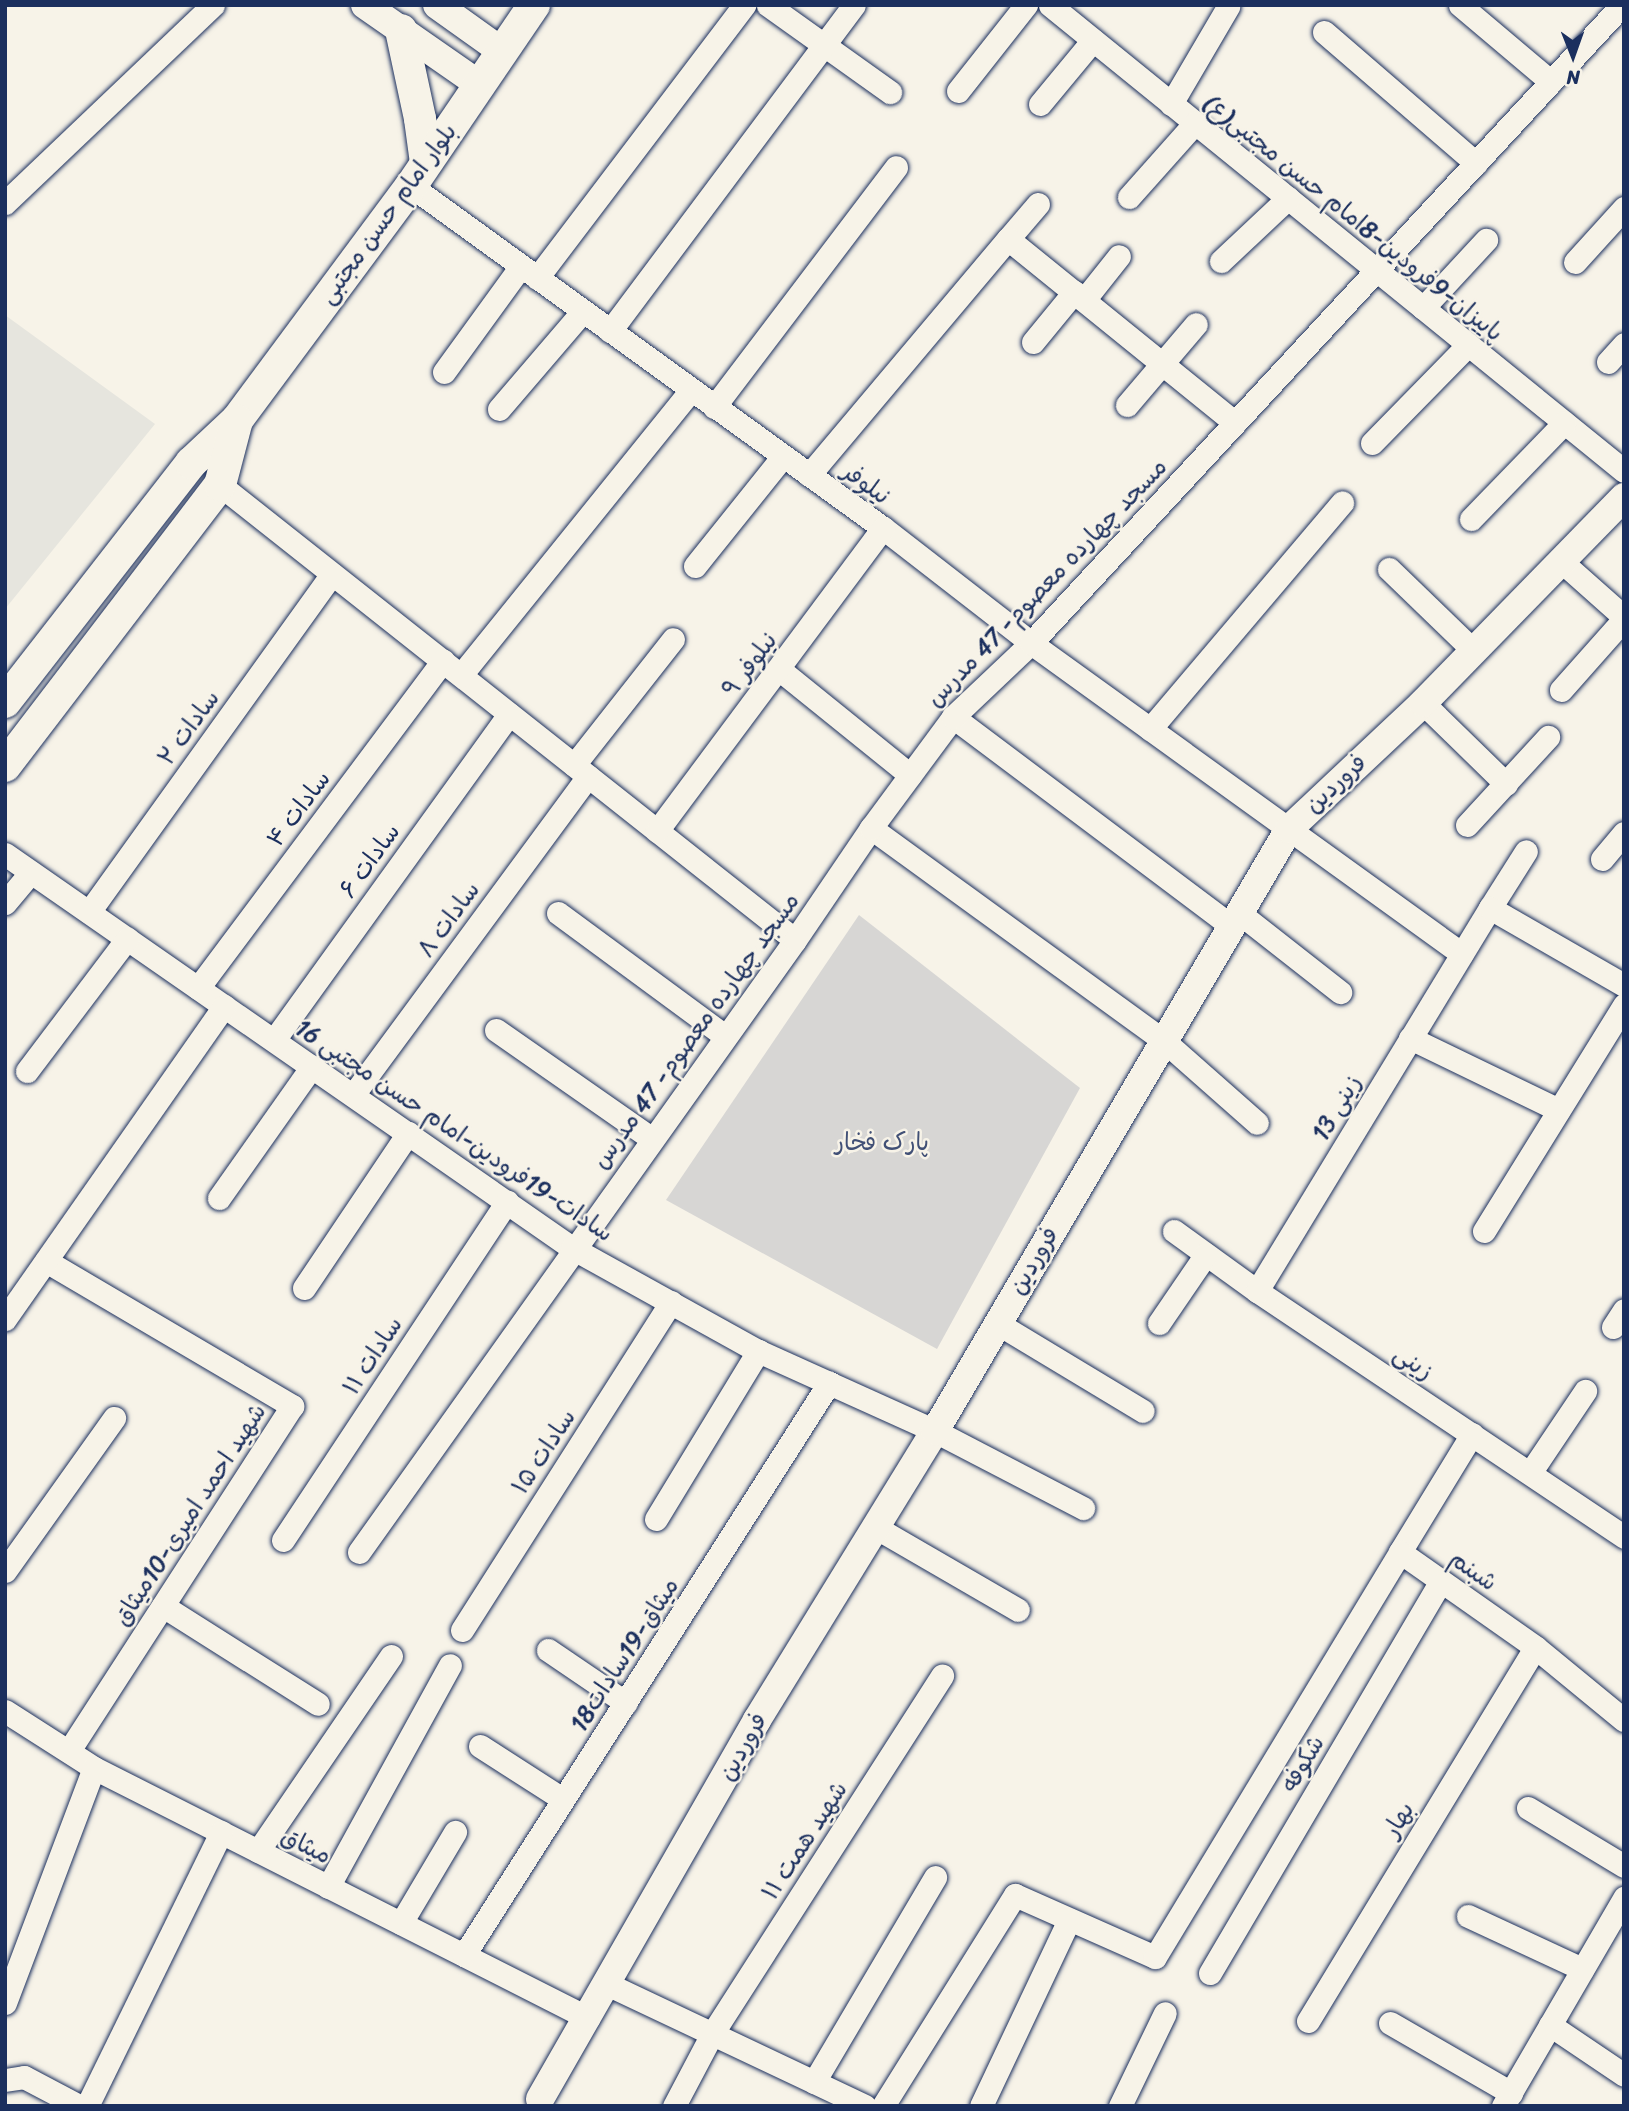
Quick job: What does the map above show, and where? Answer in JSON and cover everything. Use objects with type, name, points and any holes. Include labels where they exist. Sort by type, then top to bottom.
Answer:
[{"type":"main road","name":"بلوار امام حسن مجتبی","points":[[5,702],[191,463],[237,420],[418,174],[534,5]]},
{"type":"main road","points":[[401,30],[420,119],[418,174]]},
{"type":"main road","name":"بلوار امام حسن مجتبی","points":[[5,766],[220,485],[237,420]]},
{"type":"street","points":[[5,203],[213,5]]},
{"type":"street","points":[[365,5],[480,85]]},
{"type":"street","points":[[437,5],[503,52]]},
{"type":"street","points":[[444,372],[529,272],[744,5]]},
{"type":"street","points":[[768,5],[890,92]]},
{"type":"street","points":[[610,331],[854,5]]},
{"type":"street","points":[[958,91],[1026,5]]},
{"type":"street","points":[[1460,5],[1551,82]]},
{"type":"street","name":"مسجد چهارده معصوم- 47 مدرس","points":[[359,1552],[572,1248],[953,717],[1031,643],[1622,5]]},
{"type":"street","name":"پاییزان-9فرودین-8امام حسن مجتبی(ع)","points":[[1052,6],[1624,471]]},
{"type":"street","points":[[1171,104],[1228,7]]},
{"type":"street","points":[[1324,32],[1476,163]]},
{"type":"street","points":[[1040,104],[1093,40]]},
{"type":"street","points":[[1129,197],[1195,123]]},
{"type":"street","points":[[714,407],[896,167]]},
{"type":"street","name":"نیلوفر","points":[[418,174],[529,272],[883,528],[1031,643],[1462,954]]},
{"type":"street","points":[[1221,261],[1288,198]]},
{"type":"street","points":[[809,475],[1038,204]]},
{"type":"street","points":[[1575,262],[1623,211]]},
{"type":"street","points":[[1008,239],[1235,423]]},
{"type":"street","points":[[1423,308],[1486,240]]},
{"type":"street","points":[[1033,342],[1119,256]]},
{"type":"street","points":[[499,409],[583,312]]},
{"type":"street","points":[[1127,405],[1164,365],[1196,324]]},
{"type":"street","points":[[1608,362],[1624,344]]},
{"type":"street","points":[[1372,443],[1468,345]]},
{"type":"street","name":"سادات ۴","points":[[198,988],[452,668],[691,390]]},
{"type":"street","points":[[1471,519],[1564,422]]},
{"type":"street","points":[[695,566],[783,456]]},
{"type":"street","points":[[220,485],[795,940]]},
{"type":"street","name":"فروردین","points":[[538,2104],[757,1720],[935,1431],[1289,829],[1423,703],[1624,497]]},
{"type":"street","points":[[1150,729],[1342,503]]},
{"type":"street","name":"نیلوفر ۹","points":[[657,831],[780,670],[883,528]]},
{"type":"street","points":[[1561,690],[1624,618],[1562,562]]},
{"type":"street","points":[[1389,569],[1474,651]]},
{"type":"street","name":"سادات ۲","points":[[89,912],[332,574]]},
{"type":"street","name":"سادات ۸","points":[[353,1095],[673,639]]},
{"type":"street","points":[[780,670],[910,775]]},
{"type":"street","points":[[1423,703],[1506,783]]},
{"type":"street","name":"سادات ۶","points":[[274,1040],[509,714]]},
{"type":"street","points":[[953,717],[1340,992]]},
{"type":"street","points":[[1467,825],[1548,737]]},
{"type":"street","points":[[871,828],[1163,1041],[1257,1123]]},
{"type":"street","points":[[1602,859],[1624,833]]},
{"type":"street","name":"زینی 13","points":[[1257,1290],[1527,851]]},
{"type":"street","name":"سادات-19فرودین-امام حسن مجتبی 16","points":[[5,854],[572,1248],[758,1351],[935,1431],[1083,1508]]},
{"type":"street","points":[[5,903],[31,872]]},
{"type":"street","points":[[1490,908],[1624,985]]},
{"type":"street","points":[[558,913],[724,1036]]},
{"type":"street","points":[[27,1071],[127,939]]},
{"type":"street","points":[[1484,1231],[1624,1005]]},
{"type":"street","points":[[5,1319],[224,1006]]},
{"type":"street","points":[[496,1030],[652,1139]]},
{"type":"street","points":[[1410,1038],[1559,1110]]},
{"type":"street","points":[[219,1198],[312,1066]]},
{"type":"street","points":[[304,1288],[408,1133]]},
{"type":"street","name":"سادات ۱۱","points":[[284,1540],[507,1201]]},
{"type":"street","name":"زینی","points":[[1174,1231],[1257,1290],[1624,1537]]},
{"type":"street","points":[[1159,1323],[1206,1254]]},
{"type":"street","name":"شهید احمد امیری-10میثاق","points":[[46,1261],[292,1406],[69,1751]]},
{"type":"street","name":"سادات ۱۵","points":[[461,1630],[671,1302]]},
{"type":"street","points":[[997,1323],[1143,1411]]},
{"type":"street","points":[[656,1519],[758,1351]]},
{"type":"street","name":"18میثاق-19سادات","points":[[464,1955],[561,1798],[626,1703],[829,1383]]},
{"type":"street","points":[[1530,1473],[1586,1391]]},
{"type":"street","points":[[5,1572],[114,1418]]},
{"type":"street","points":[[883,2106],[1015,1895],[1155,1957],[1472,1434]]},
{"type":"street","points":[[876,1527],[1018,1610]]},
{"type":"street","name":"شبنم","points":[[1400,1552],[1535,1647],[1624,1720]]},
{"type":"street","name":"شکوفه","points":[[1210,1973],[1441,1581]]},
{"type":"street","points":[[163,1606],[318,1704]]},
{"type":"street","name":"بهار","points":[[1308,2021],[1535,1647]]},
{"type":"street","points":[[548,1650],[626,1703]]},
{"type":"street","points":[[258,1851],[391,1656]]},
{"type":"street","points":[[328,1887],[450,1665]]},
{"type":"street","name":"شهید همت ۱۱","points":[[674,2106],[712,2034],[942,1676]]},
{"type":"street","name":"میثاق","points":[[10,1722],[69,1751],[94,1768],[588,2018]]},
{"type":"street","points":[[480,1746],[561,1798]]},
{"type":"street","points":[[5,2003],[94,1768]]},
{"type":"street","points":[[1528,1808],[1624,1866]]},
{"type":"street","points":[[87,2106],[221,1832]]},
{"type":"street","points":[[401,1923],[455,1832]]},
{"type":"street","points":[[814,2082],[935,1877]]},
{"type":"street","points":[[1390,2023],[1507,2099],[1624,1898]]},
{"type":"street","points":[[1468,1916],[1582,1969]]},
{"type":"street","points":[[981,2106],[1069,1920]]},
{"type":"street","points":[[607,1984],[864,2106]]},
{"type":"street","points":[[1120,2106],[1165,2013]]},
{"type":"street","points":[[1550,2025],[1624,2075]]},
{"type":"street","points":[[5,2080],[24,2077],[79,2106]]},
{"type":"shaded area","points":[[5,315],[155,424],[5,609]]},
{"type":"green space","name":"پارک فخار","points":[[859,915],[1080,1088],[937,1349],[666,1200]]}]
